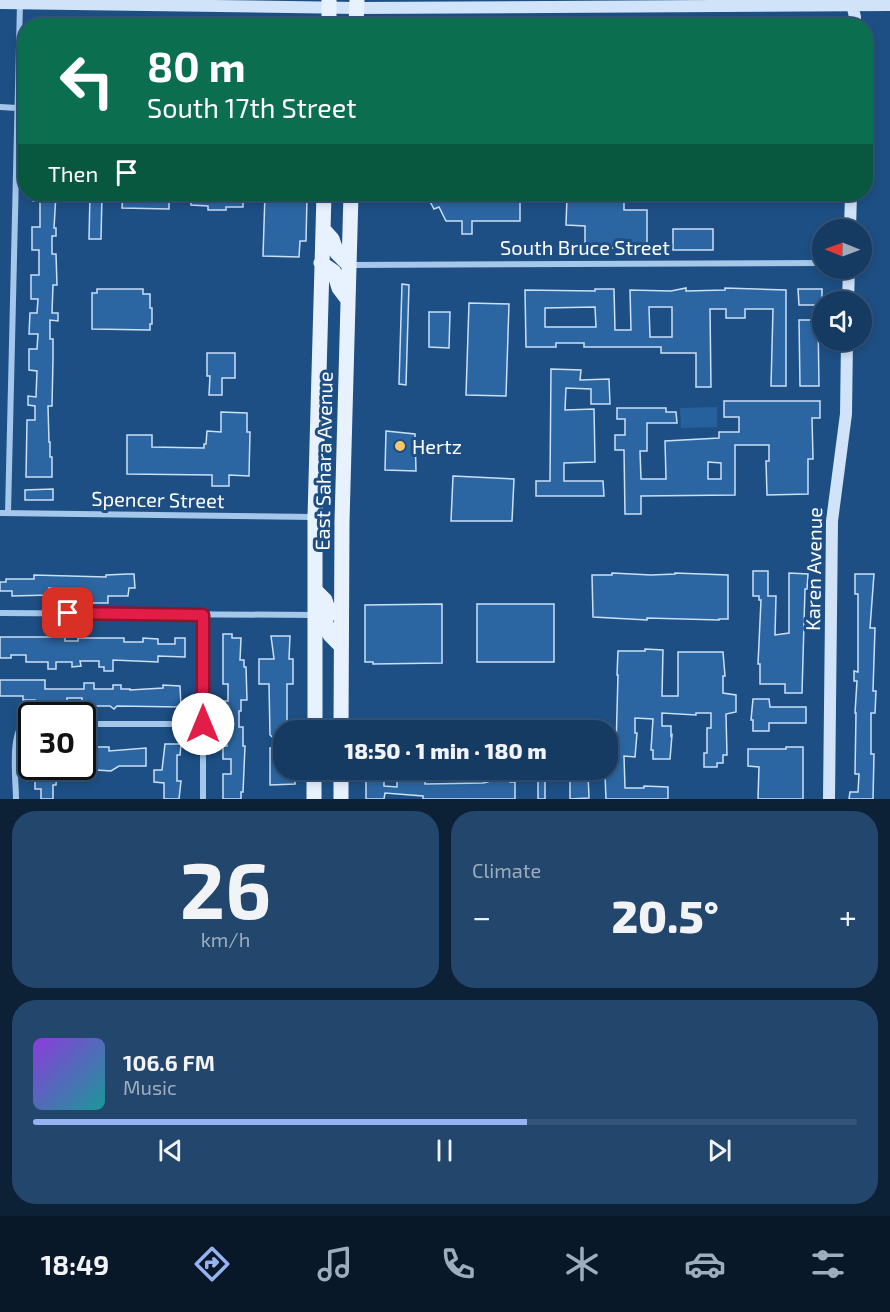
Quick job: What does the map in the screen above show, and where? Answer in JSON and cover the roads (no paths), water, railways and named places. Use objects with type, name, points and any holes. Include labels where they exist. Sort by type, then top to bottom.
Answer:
[{"type":"main road","name":"East Sahara Avenue","points":[[315,720],[315,517],[324,201]]},
{"type":"main road","name":"East Sahara Avenue","points":[[341,720],[341,614],[351,201]]},
{"type":"main road","points":[[323,229],[332,239],[337,253],[349,265]]},
{"type":"main road","points":[[321,263],[334,272],[339,288],[348,300]]},
{"type":"main road","points":[[315,590],[325,600],[329,612],[341,614]]},
{"type":"main road","points":[[315,615],[326,623],[330,635],[341,646]]},
{"type":"main road","points":[[314,780],[314,799]]},
{"type":"main road","points":[[341,780],[341,799]]},
{"type":"street","points":[[0,3],[852,2],[890,5]]},
{"type":"street","points":[[852,2],[854,18]]},
{"type":"street","points":[[20,3],[20,18]]},
{"type":"street","points":[[4,513],[18,73]]},
{"type":"street","points":[[0,107],[17,108]]},
{"type":"street","points":[[850,219],[851,201]]},
{"type":"street","name":"South Bruce Street","points":[[349,265],[812,263]]},
{"type":"street","name":"Karen Avenue","points":[[829,799],[832,522],[846,414],[847,351]]},
{"type":"street","name":"Spencer Street","points":[[4,513],[315,517]]},
{"type":"street","points":[[0,613],[315,615]]},
{"type":"street","points":[[203,615],[203,799]]},
{"type":"street","points":[[96,724],[203,724]]},
{"type":"street","points":[[16,799],[16,738],[18,732]]},
{"type":"place","name":"Hertz","points":[[400,446]]}]
